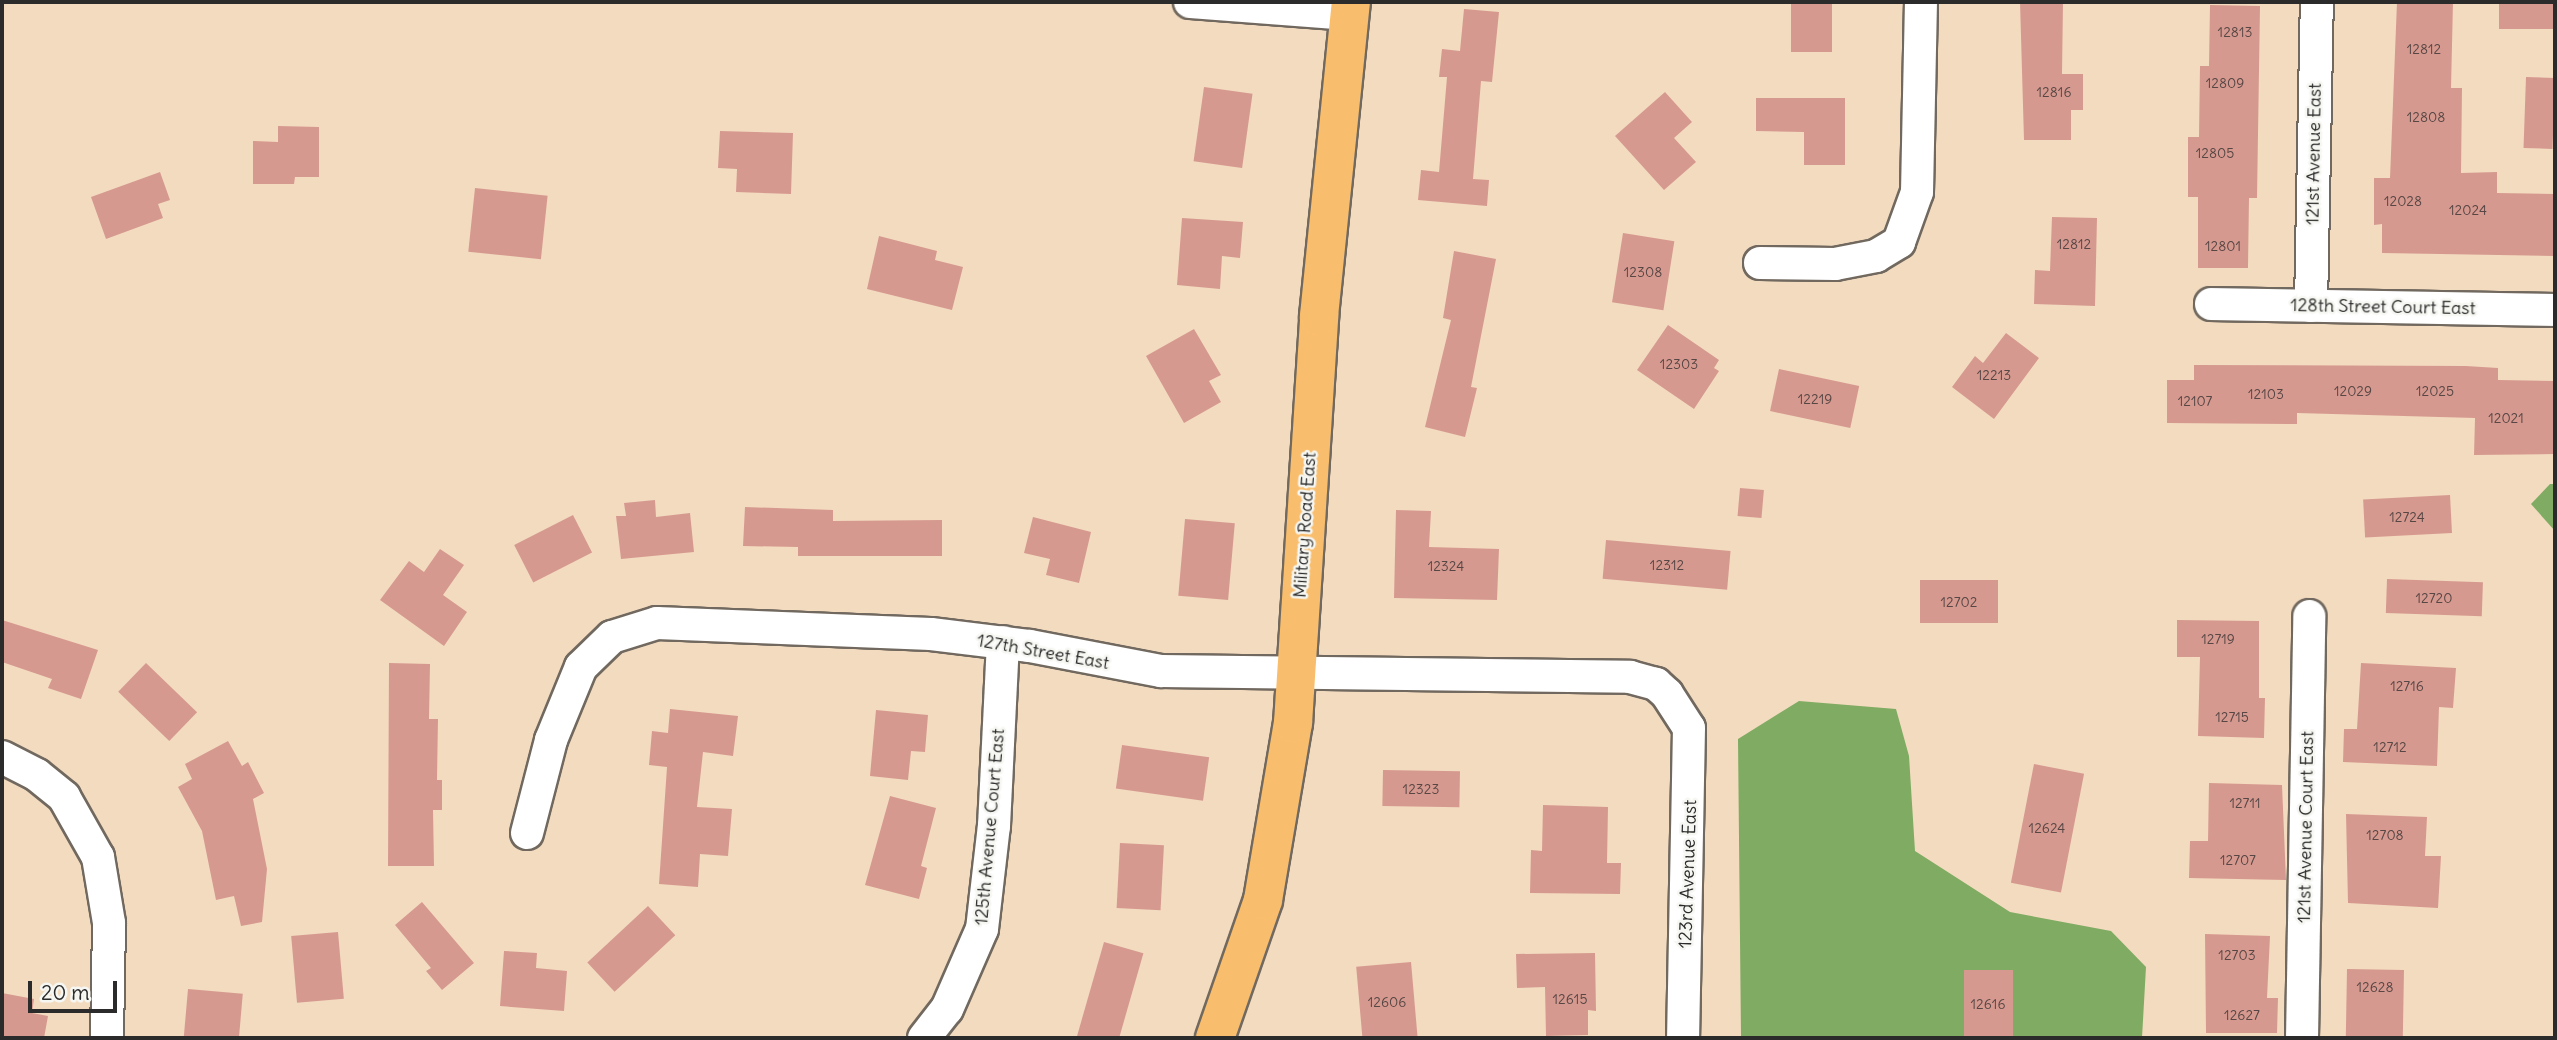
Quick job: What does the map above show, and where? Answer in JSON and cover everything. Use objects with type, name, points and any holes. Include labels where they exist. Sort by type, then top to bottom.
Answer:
[{"type":"main road","name":"Military Road East","points":[[1215,1038],[1263,900],[1293,723],[1319,316],[1351,8]]},
{"type":"street","points":[[1190,2],[1351,8]]},
{"type":"street","points":[[1760,263],[1835,264],[1876,256],[1899,242],[1917,192],[1921,2]]},
{"type":"street","name":"121st Avenue East","points":[[2311,306],[2317,2]]},
{"type":"street","name":"128th Street Court East","points":[[2211,304],[2555,310]]},
{"type":"street","name":"121st Avenue Court East","points":[[2302,1038],[2309,616]]},
{"type":"street","name":"127th Street East","points":[[527,833],[566,695],[581,667],[612,637],[657,623],[843,629],[1003,642],[1161,671],[1630,677],[1656,684],[1682,711]]},
{"type":"street","name":"125th Avenue Court East","points":[[925,1038],[947,1009],[982,929],[994,826],[1003,642]]},
{"type":"street","name":"123rd Avenue East","points":[[1682,711],[1689,728],[1690,805],[1683,1038]]},
{"type":"street","points":[[2,757],[37,775],[64,797],[98,857],[109,923],[107,1038]]},
{"type":"green space","points":[[2550,484],[2555,484],[2555,531],[2531,504]]},
{"type":"green space","points":[[1799,701],[1896,709],[1909,756],[1915,851],[2010,912],[2111,931],[2146,967],[2142,1038],[1741,1038],[1738,739]]},
{"type":"building","points":[[1791,2],[1832,2],[1832,52],[1791,52]]},
{"type":"building","points":[[2020,2],[2063,2],[2062,74],[2083,74],[2083,110],[2071,110],[2071,140],[2024,140]]},
{"type":"building","points":[[2397,2],[2453,2],[2451,88],[2462,88],[2461,173],[2497,172],[2497,193],[2555,194],[2555,256],[2382,253],[2382,224],[2374,225],[2374,178],[2390,178]]},
{"type":"building","points":[[2499,2],[2555,2],[2555,29],[2499,29]]},
{"type":"building","points":[[2210,5],[2260,6],[2257,198],[2249,198],[2248,268],[2198,268],[2198,197],[2188,197],[2188,137],[2199,137],[2200,66],[2209,66]]},
{"type":"building","points":[[1464,9],[1499,12],[1492,82],[1481,81],[1473,179],[1489,180],[1487,206],[1418,200],[1421,170],[1439,172],[1447,77],[1439,77],[1442,49],[1460,51]]},
{"type":"building","points":[[2526,77],[2555,78],[2553,149],[2524,148]]},
{"type":"building","points":[[1204,87],[1253,94],[1242,168],[1194,161]]},
{"type":"building","points":[[1665,92],[1692,122],[1674,138],[1696,162],[1664,190],[1615,136]]},
{"type":"building","points":[[1756,98],[1845,98],[1845,165],[1804,165],[1804,132],[1756,131]]},
{"type":"building","points":[[278,126],[319,127],[319,177],[295,177],[294,184],[253,184],[253,141],[278,142]]},
{"type":"building","points":[[720,131],[793,133],[791,194],[736,192],[737,169],[718,168]]},
{"type":"building","points":[[160,172],[170,200],[158,204],[163,218],[106,239],[91,197]]},
{"type":"building","points":[[475,188],[548,196],[541,259],[468,252]]},
{"type":"building","points":[[2052,217],[2097,218],[2095,306],[2034,304],[2035,270],[2050,271]]},
{"type":"building","points":[[1182,218],[1243,222],[1240,258],[1222,256],[1220,289],[1177,285]]},
{"type":"building","points":[[1623,233],[1674,241],[1663,310],[1612,302]]},
{"type":"building","points":[[879,236],[937,251],[935,260],[963,267],[952,310],[867,289]]},
{"type":"building","points":[[1454,251],[1496,259],[1471,387],[1477,388],[1465,437],[1425,427],[1451,320],[1443,318]]},
{"type":"building","points":[[1668,325],[1719,360],[1714,368],[1719,371],[1694,409],[1637,370]]},
{"type":"building","points":[[1194,329],[1221,375],[1209,381],[1221,402],[1184,423],[1146,356]]},
{"type":"building","points":[[2006,333],[2039,358],[1994,419],[1952,387],[1975,356],[1983,363]]},
{"type":"building","points":[[2194,365],[2466,366],[2498,368],[2498,380],[2555,381],[2555,454],[2474,455],[2475,418],[2297,413],[2297,424],[2167,423],[2167,380],[2194,380]]},
{"type":"building","points":[[1779,369],[1859,386],[1850,428],[1770,411]]},
{"type":"building","points":[[1740,488],[1764,490],[1761,518],[1738,516]]},
{"type":"building","points":[[2450,495],[2452,533],[2365,538],[2363,500]]},
{"type":"building","points":[[655,500],[656,517],[690,513],[694,552],[621,559],[616,516],[626,516],[624,503]]},
{"type":"building","points":[[745,507],[833,510],[833,521],[942,520],[942,556],[798,556],[798,547],[743,546]]},
{"type":"building","points":[[1396,510],[1431,511],[1429,547],[1499,549],[1497,600],[1394,598]]},
{"type":"building","points":[[573,515],[592,552],[533,582],[514,545]]},
{"type":"building","points":[[1033,517],[1091,532],[1079,583],[1046,575],[1050,559],[1024,553]]},
{"type":"building","points":[[1185,519],[1235,523],[1228,600],[1178,596]]},
{"type":"building","points":[[1606,540],[1731,551],[1727,590],[1603,579]]},
{"type":"building","points":[[440,549],[464,565],[443,595],[467,612],[444,646],[380,600],[409,561],[424,572]]},
{"type":"building","points":[[2387,579],[2483,582],[2482,616],[2386,613]]},
{"type":"building","points":[[1920,580],[1998,580],[1998,623],[1920,623]]},
{"type":"building","points":[[2,620],[98,650],[81,699],[48,688],[52,679],[2,662]]},
{"type":"building","points":[[2177,620],[2259,621],[2259,698],[2265,698],[2264,738],[2198,736],[2200,657],[2177,657]]},
{"type":"building","points":[[146,663],[197,712],[169,741],[118,692]]},
{"type":"building","points":[[389,663],[430,664],[429,719],[438,719],[437,780],[442,780],[442,810],[433,810],[434,866],[388,866]]},
{"type":"building","points":[[2361,663],[2456,668],[2453,708],[2439,707],[2437,766],[2343,762],[2344,729],[2357,729]]},
{"type":"building","points":[[670,709],[738,716],[733,756],[703,752],[697,807],[732,809],[728,856],[700,854],[698,887],[659,884],[667,767],[649,765],[652,731],[668,733]]},
{"type":"building","points":[[876,710],[928,715],[925,752],[911,751],[908,780],[870,776]]},
{"type":"building","points":[[228,741],[242,766],[248,762],[264,793],[253,799],[267,869],[262,922],[241,926],[234,896],[216,900],[202,831],[178,787],[192,779],[185,764]]},
{"type":"building","points":[[1122,745],[1209,757],[1203,801],[1116,789]]},
{"type":"building","points":[[2034,764],[2084,774],[2061,893],[2011,883]]},
{"type":"building","points":[[1383,770],[1460,771],[1459,807],[1382,806]]},
{"type":"building","points":[[2209,783],[2282,785],[2286,880],[2189,878],[2190,841],[2208,841]]},
{"type":"building","points":[[890,796],[936,808],[921,866],[927,868],[919,899],[865,885]]},
{"type":"building","points":[[1543,805],[1608,807],[1607,863],[1621,863],[1620,894],[1530,893],[1531,850],[1542,851]]},
{"type":"building","points":[[2346,814],[2427,817],[2425,856],[2441,856],[2438,908],[2348,903]]},
{"type":"building","points":[[1120,843],[1164,845],[1161,910],[1117,908]]},
{"type":"building","points":[[422,902],[474,963],[442,990],[426,971],[431,968],[395,925]]},
{"type":"building","points":[[648,906],[675,935],[615,992],[587,963]]},
{"type":"building","points":[[338,932],[344,999],[297,1003],[291,936]]},
{"type":"building","points":[[2205,934],[2270,936],[2267,998],[2278,998],[2277,1033],[2206,1033]]},
{"type":"building","points":[[1104,942],[1143,953],[1119,1038],[1076,1038]]},
{"type":"building","points":[[504,951],[537,953],[536,968],[567,971],[564,1011],[500,1006]]},
{"type":"building","points":[[1595,953],[1596,1011],[1588,1010],[1588,1035],[1546,1036],[1545,987],[1517,988],[1516,954]]},
{"type":"building","points":[[1411,962],[1418,1038],[1362,1038],[1356,967]]},
{"type":"building","points":[[2347,969],[2404,970],[2403,1038],[2346,1038]]},
{"type":"building","points":[[1964,970],[2013,970],[2013,1038],[1964,1038]]},
{"type":"building","points":[[188,989],[243,994],[239,1038],[184,1038]]},
{"type":"building","points":[[2,993],[34,999],[32,1013],[48,1016],[44,1038],[2,1038]]}]
